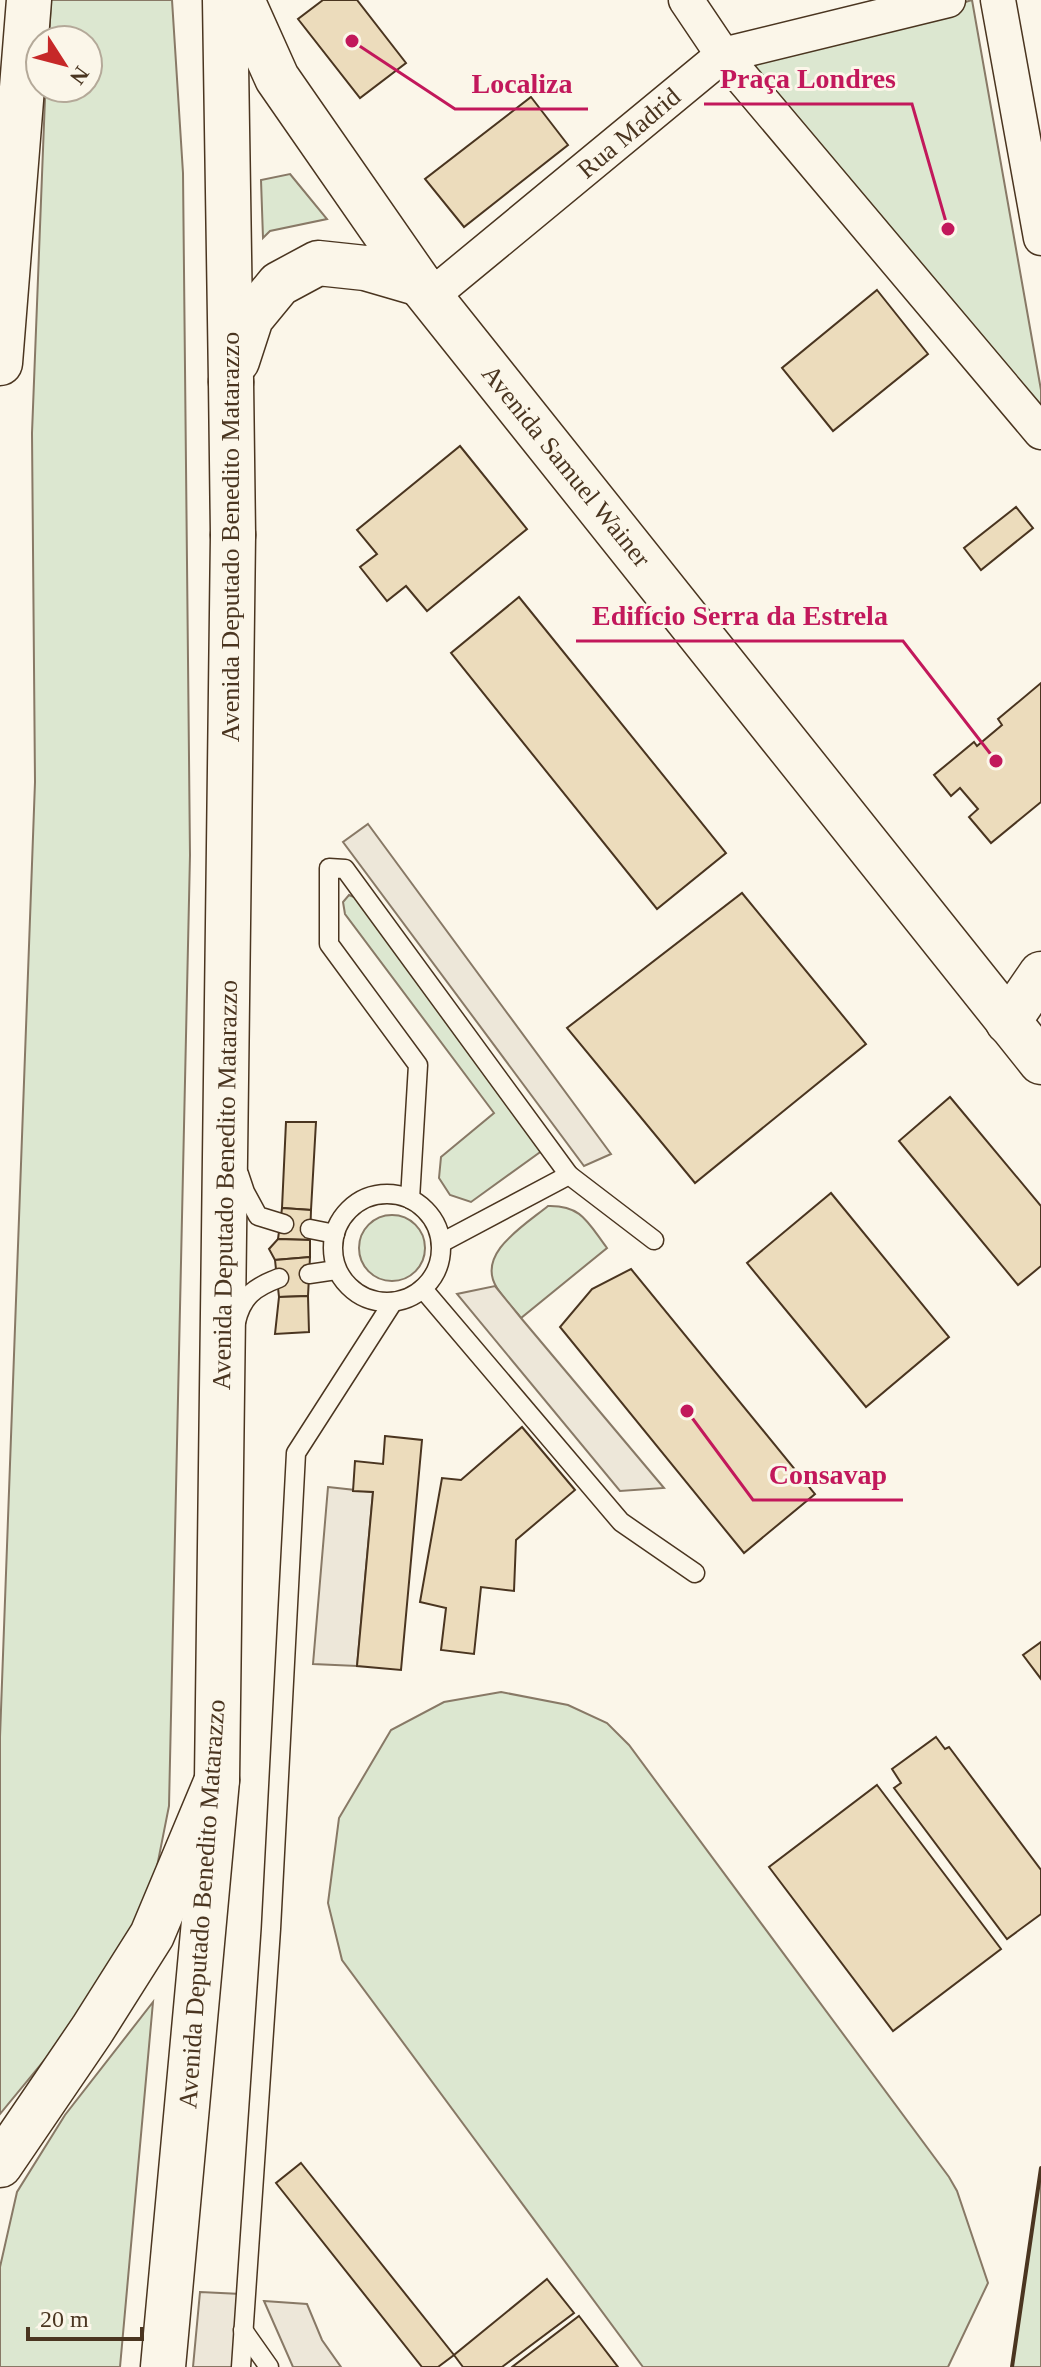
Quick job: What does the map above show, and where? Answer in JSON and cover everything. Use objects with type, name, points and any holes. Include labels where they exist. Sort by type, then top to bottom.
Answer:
[{"type":"main road","points":[[0,363],[29,0]]},
{"type":"main road","name":"Avenida Deputado Benedito Matarazzo","points":[[163,2367],[217,1780],[233,535],[225,0]]},
{"type":"main road","name":"Avenida Samuel Wainer","points":[[242,0],[277,78],[425,290],[1041,1062]]},
{"type":"main road","points":[[231,382],[251,318],[279,284],[318,263],[365,268],[425,290]]},
{"type":"main road","points":[[1008,1022],[1041,974]]},
{"type":"main road","points":[[0,2165],[152,1935],[217,1780]]},
{"type":"street","points":[[686,0],[723,55],[1041,432]]},
{"type":"street","name":"Rua Madrid","points":[[425,290],[723,55],[948,0]]},
{"type":"street","points":[[998,0],[1041,238]]},
{"type":"lane","points":[[410,1199],[418,1065],[329,944],[329,868],[345,869],[569,1175],[654,1240]]},
{"type":"lane","points":[[225,1133],[245,1192],[258,1216],[284,1224]]},
{"type":"lane","points":[[441,1243],[569,1175]]},
{"type":"lane","points":[[393,1194],[410,1199],[425,1210],[436,1225],[441,1243],[440,1259],[434,1275],[423,1289],[409,1298],[393,1302],[374,1301],[360,1295],[336,1270],[335,1234],[344,1217],[357,1204],[374,1196],[393,1194]]},
{"type":"lane","points":[[310,1229],[335,1234]]},
{"type":"lane","points":[[309,1274],[336,1270]]},
{"type":"lane","points":[[222,1379],[238,1313],[254,1287],[279,1278]]},
{"type":"lane","points":[[423,1289],[621,1522],[695,1573]]},
{"type":"lane","points":[[241,2367],[271,1929],[296,1453],[393,1302]]},
{"type":"lane","points":[[243,2330],[269,2367]]},
{"type":"green space","points":[[51,0],[172,0],[183,173],[190,855],[169,1806],[151,1897],[75,2023],[0,2114],[0,1737],[35,782],[32,433],[45,104],[104,104],[104,24],[50,24]]},
{"type":"green space","points":[[972,0],[1041,390],[1041,411],[745,68]]},
{"type":"green space","points":[[290,174],[327,219],[270,231],[263,238],[261,180]]},
{"type":"green space","points":[[349,895],[359,899],[543,1150],[471,1202],[450,1195],[439,1178],[441,1157],[494,1113],[345,914],[343,902]]},
{"type":"green space","points":[[548,1206],[560,1206],[577,1212],[607,1248],[521,1318],[497,1288],[492,1264],[506,1241]]},
{"type":"green space","points":[[392,1215],[405,1217],[420,1230],[425,1248],[423,1261],[410,1276],[392,1281],[379,1279],[364,1266],[359,1248],[361,1235],[374,1220]]},
{"type":"green space","points":[[501,1692],[568,1705],[607,1723],[629,1745],[949,2177],[957,2191],[988,2283],[948,2367],[643,2367],[342,1960],[328,1903],[339,1818],[391,1730],[444,1702]]},
{"type":"green space","points":[[153,2002],[120,2367],[0,2367],[0,2267],[17,2192],[65,2115]]},
{"type":"green space","points":[[1041,2168],[1041,2367],[1012,2367]]},
{"type":"shaded area","points":[[368,824],[611,1154],[584,1166],[343,842]]},
{"type":"shaded area","points":[[495,1286],[664,1488],[620,1491],[457,1294]]},
{"type":"shaded area","points":[[328,1487],[373,1492],[357,1666],[313,1664]]},
{"type":"shaded area","points":[[200,2292],[241,2294],[235,2367],[193,2367]]},
{"type":"shaded area","points":[[264,2301],[307,2304],[322,2340],[341,2367],[293,2367]]},
{"type":"building","points":[[323,0],[357,0],[406,63],[360,98],[298,19]]},
{"type":"building","points":[[531,97],[568,145],[464,227],[425,179]]},
{"type":"building","points":[[877,290],[928,354],[833,431],[782,368]]},
{"type":"building","points":[[460,446],[527,529],[427,611],[406,586],[387,601],[360,567],[377,554],[357,530]]},
{"type":"building","points":[[1016,507],[1033,528],[981,570],[964,548]]},
{"type":"building","points":[[519,597],[726,853],[657,909],[451,653]]},
{"type":"building","points":[[1041,683],[1041,802],[991,843],[969,817],[978,809],[960,788],[951,796],[934,775],[974,742],[977,746],[1002,725],[998,719]]},
{"type":"building","points":[[742,893],[866,1044],[695,1183],[567,1028]]},
{"type":"building","points":[[950,1097],[1041,1206],[1041,1266],[1018,1285],[899,1141]]},
{"type":"building","points":[[286,1122],[316,1122],[311,1210],[282,1208]]},
{"type":"building","points":[[831,1193],[949,1337],[866,1407],[747,1263]]},
{"type":"building","points":[[282,1208],[311,1210],[310,1240],[278,1239]]},
{"type":"building","points":[[278,1239],[310,1240],[310,1257],[275,1260],[269,1249]]},
{"type":"building","points":[[310,1257],[308,1296],[279,1297],[275,1260]]},
{"type":"building","points":[[631,1269],[815,1494],[744,1553],[560,1327],[592,1289]]},
{"type":"building","points":[[308,1296],[309,1332],[275,1334],[279,1297]]},
{"type":"building","points":[[522,1427],[575,1490],[516,1540],[514,1591],[481,1587],[474,1654],[441,1650],[446,1608],[420,1602],[442,1478],[461,1480]]},
{"type":"building","points":[[385,1436],[422,1440],[401,1670],[357,1666],[373,1492],[353,1491],[355,1461],[383,1464]]},
{"type":"building","points":[[1041,1642],[1041,1679],[1023,1655]]},
{"type":"building","points":[[936,1737],[945,1749],[949,1747],[1041,1870],[1041,1914],[1007,1939],[894,1788],[901,1783],[892,1769]]},
{"type":"building","points":[[877,1785],[1001,1949],[893,2031],[769,1867]]},
{"type":"building","points":[[301,2163],[454,2355],[438,2367],[422,2367],[276,2183]]},
{"type":"building","points":[[547,2279],[574,2313],[502,2367],[463,2367],[454,2355]]},
{"type":"building","points":[[579,2316],[618,2367],[512,2367]]},
{"type":"wall","points":[[1012,2367],[1041,2168]]},
{"type":"place","name":"Localiza","points":[[352,41]]},
{"type":"place","name":"Praça Londres","points":[[948,229]]},
{"type":"place","name":"Edifício Serra da Estrela","points":[[996,761]]},
{"type":"place","name":"Consavap","points":[[687,1411]]}]
